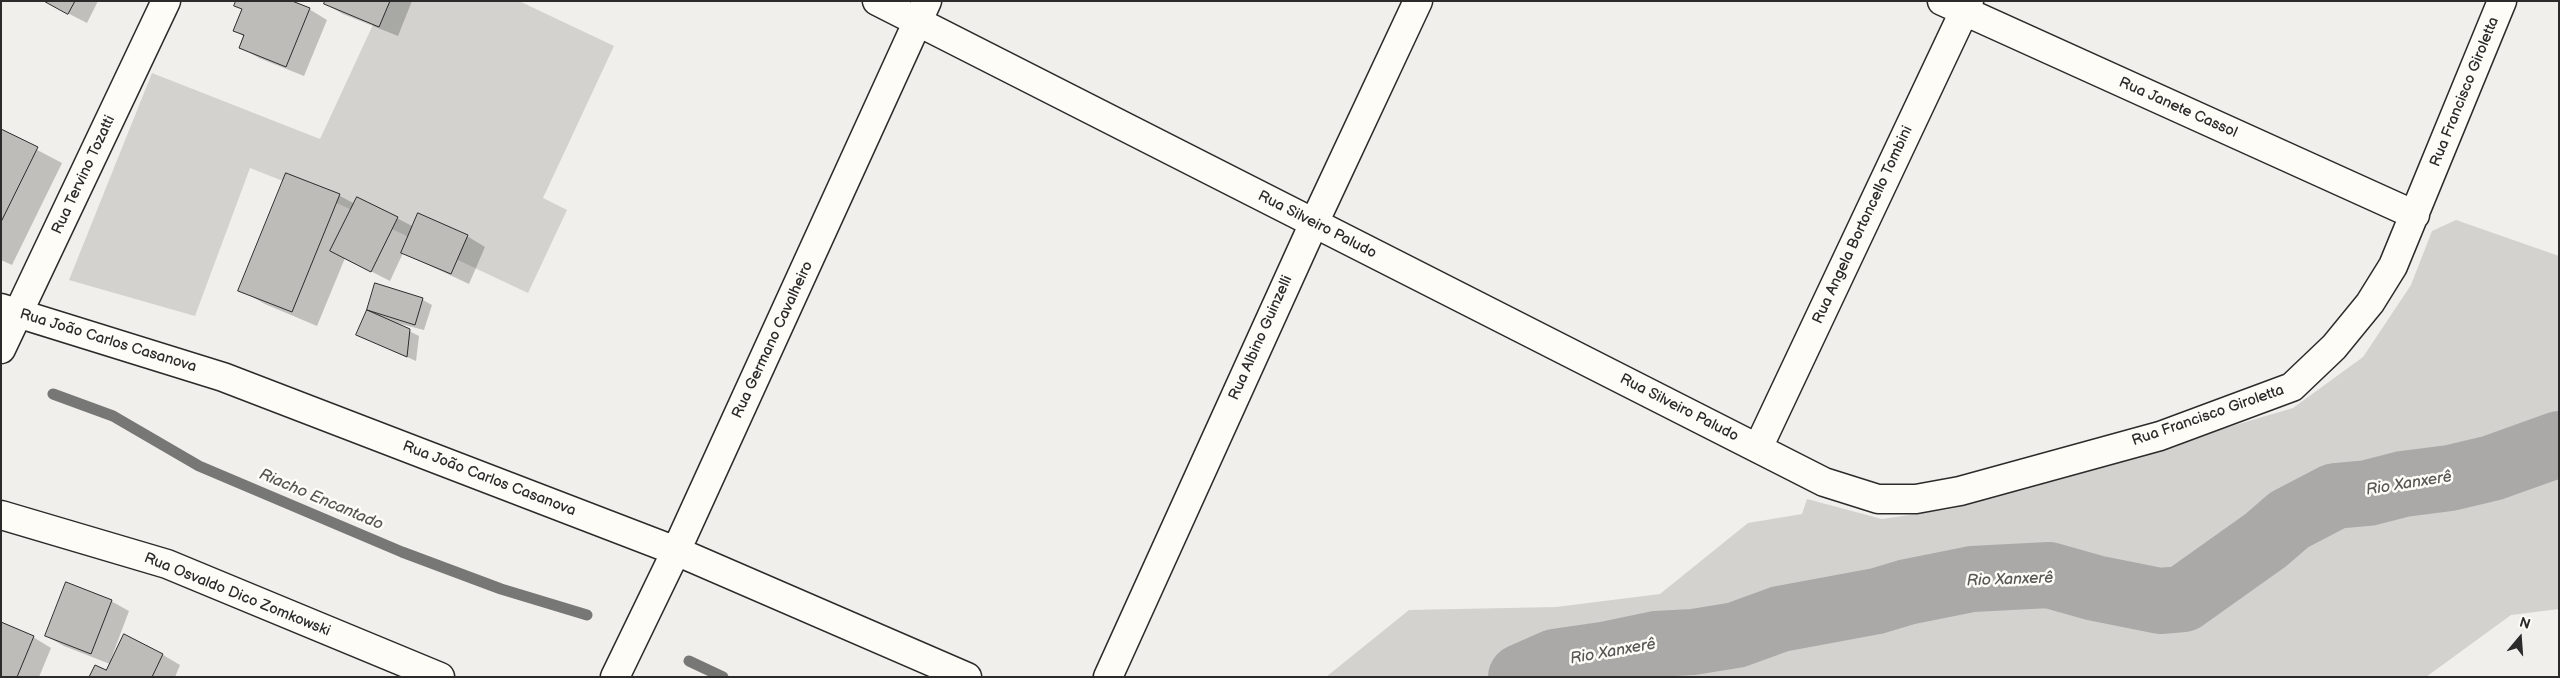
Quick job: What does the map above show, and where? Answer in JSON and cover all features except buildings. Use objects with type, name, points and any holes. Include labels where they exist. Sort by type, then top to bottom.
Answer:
[{"type":"street","name":"Rua Tervino Tozatti","points":[[1,349],[10,310],[166,1]]},
{"type":"street","name":"Rua Silveiro Paludo","points":[[877,1],[923,11],[1314,223],[1758,448]]},
{"type":"street","name":"Rua Albino Guinzelli","points":[[1108,677],[1314,223],[1418,1]]},
{"type":"street","name":"Rua Francisco Giroletta","points":[[1758,448],[1824,482],[1878,499],[1916,499],[1960,491],[2160,436],[2292,386],[2334,346],[2370,303],[2393,266],[2502,1]]},
{"type":"street","name":"Rua Janete Cassol","points":[[1958,5],[2415,214]]},
{"type":"street","name":"Rua Angela Bortoncello Tombini","points":[[1758,448],[1958,5]]},
{"type":"street","name":"Rua Germano Cavalheiro","points":[[615,677],[676,552],[923,11]]},
{"type":"street","name":"Rua João Carlos Casanova","points":[[10,310],[223,377],[676,552],[967,677]]},
{"type":"street","name":"Rua Osvaldo Dico Zomkowski","points":[[1,515],[167,564],[440,677]]},
{"type":"shaded area","points":[[384,1],[519,1],[614,46],[543,198],[567,210],[528,293],[326,198],[250,168],[195,316],[69,280],[152,73],[320,139]]},
{"type":"shaded area","points":[[2456,220],[2559,256],[2559,609],[2511,615],[2426,677],[1326,677],[1409,610],[1556,607],[1660,594],[1748,523],[1802,514],[1807,499],[1882,519],[1951,509],[2293,408],[2363,357],[2411,285],[2432,231]]},
{"type":"waterway","name":"Riacho Encantado","points":[[53,394],[113,416],[199,466],[402,552],[501,589],[587,615]]},
{"type":"waterway","name":"Rio Xanxerê","points":[[1521,677],[1555,662],[1603,655],[1656,644],[1693,642],[1736,635],[1780,619],[1877,601],[1907,592],[1972,579],[2049,575],[2095,588],[2160,601],[2183,599],[2266,540],[2289,520],[2335,496],[2368,493],[2403,484],[2450,478],[2492,468],[2559,444]]},
{"type":"waterway","name":"Riacho Encantado","points":[[689,661],[723,677]]}]
